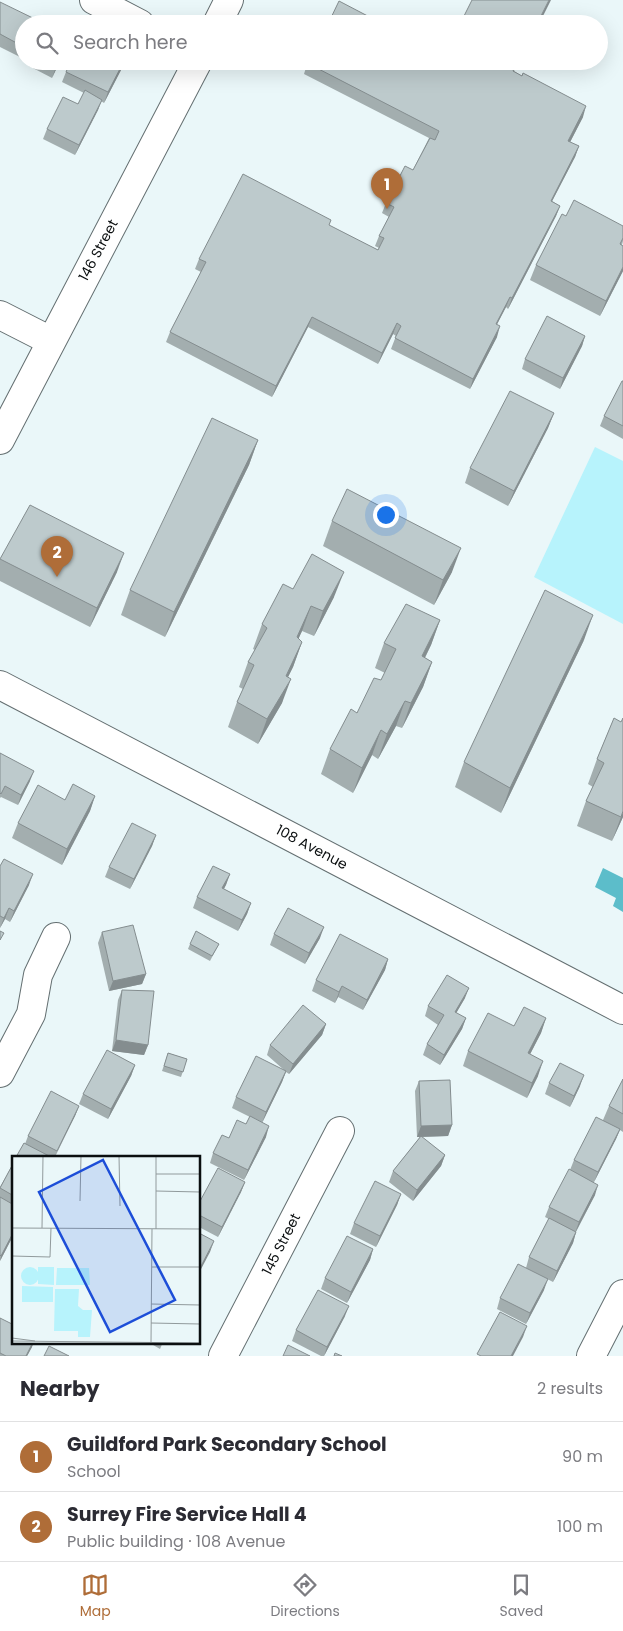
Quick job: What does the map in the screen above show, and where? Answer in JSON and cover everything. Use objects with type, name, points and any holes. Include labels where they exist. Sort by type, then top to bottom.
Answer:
[{"type":"street","points":[[94,0],[123,15]]},
{"type":"street","points":[[222,15],[229,0]]},
{"type":"street","name":"146 Street","points":[[0,440],[193,70]]},
{"type":"street","points":[[0,315],[51,341]]},
{"type":"street","name":"108 Avenue","points":[[0,685],[623,1010]]},
{"type":"street","points":[[0,1073],[31,1014],[38,975],[56,937]]},
{"type":"street","name":"145 Street","points":[[223,1356],[340,1131]]},
{"type":"street","points":[[590,1356],[623,1294]]},
{"type":"shaded area","points":[[595,447],[623,461],[623,624],[534,577]]},
{"type":"shaded area","points":[[603,868],[623,878],[623,912],[613,906],[616,898],[595,887]]},
{"type":"building","points":[[472,0],[549,0],[542,15],[464,15]]},
{"type":"building","points":[[339,1],[366,15],[332,15]]},
{"type":"building","points":[[0,2],[27,15],[15,15],[15,42],[0,34]]},
{"type":"building","points":[[67,70],[119,70],[108,92],[66,72]]},
{"type":"building","points":[[321,70],[514,70],[522,76],[523,73],[586,106],[568,141],[579,146],[551,201],[560,206],[512,298],[510,297],[496,324],[500,326],[473,379],[395,338],[401,326],[397,323],[382,353],[312,317],[276,386],[170,332],[206,262],[199,259],[243,174],[331,220],[329,225],[378,250],[384,238],[379,236],[394,207],[386,203],[405,166],[413,170],[430,138],[435,140],[439,131]]},
{"type":"building","points":[[85,90],[102,100],[79,145],[47,129],[63,97],[78,104]]},
{"type":"building","points":[[574,200],[623,226],[623,238],[620,244],[623,246],[623,267],[606,301],[536,265],[562,214],[566,216]]},
{"type":"building","points":[[547,316],[585,336],[563,378],[525,359]]},
{"type":"building","points":[[623,381],[623,426],[604,416]]},
{"type":"building","points":[[510,391],[554,413],[514,491],[470,468]]},
{"type":"building","points":[[212,418],[258,440],[174,612],[130,590]]},
{"type":"building","points":[[347,489],[461,548],[443,580],[332,521]]},
{"type":"building","points":[[30,505],[124,553],[97,608],[0,559]]},
{"type":"building","points":[[312,554],[344,572],[323,611],[311,606],[297,637],[302,642],[286,676],[291,679],[267,719],[237,702],[254,665],[248,662],[267,628],[262,624],[283,584],[293,589]]},
{"type":"building","points":[[545,590],[593,615],[510,788],[464,762]]},
{"type":"building","points":[[406,604],[440,620],[422,656],[432,662],[411,703],[405,701],[387,734],[381,730],[362,768],[330,749],[351,709],[357,713],[374,678],[381,680],[396,649],[384,643]]},
{"type":"building","points":[[614,718],[621,722],[623,718],[623,811],[621,817],[586,801],[604,763],[597,759]]},
{"type":"building","points":[[0,753],[34,771],[21,795],[5,786],[0,793]]},
{"type":"building","points":[[73,784],[95,796],[67,849],[18,823],[38,785],[65,800]]},
{"type":"building","points":[[132,823],[156,835],[134,879],[109,867]]},
{"type":"building","points":[[4,859],[33,874],[14,911],[9,908],[4,918],[0,916],[0,866]]},
{"type":"building","points":[[213,866],[230,874],[222,888],[251,903],[242,920],[197,897]]},
{"type":"building","points":[[288,908],[324,927],[309,953],[274,934]]},
{"type":"building","points":[[133,925],[146,974],[113,981],[102,932]]},
{"type":"building","points":[[0,931],[4,933],[0,940]]},
{"type":"building","points":[[196,931],[219,944],[212,956],[190,944]]},
{"type":"building","points":[[340,934],[388,959],[367,1000],[342,986],[339,992],[316,980]]},
{"type":"building","points":[[447,975],[469,988],[455,1012],[466,1018],[444,1055],[427,1044],[444,1015],[428,1006]]},
{"type":"building","points":[[122,990],[154,991],[148,1045],[116,1040]]},
{"type":"building","points":[[303,1005],[326,1024],[293,1064],[270,1045]]},
{"type":"building","points":[[524,1007],[546,1018],[528,1053],[543,1061],[532,1083],[468,1051],[488,1013],[514,1026]]},
{"type":"building","points":[[107,1050],[135,1065],[111,1109],[83,1094]]},
{"type":"building","points":[[168,1053],[187,1059],[183,1072],[164,1066]]},
{"type":"building","points":[[256,1056],[286,1071],[266,1112],[236,1097]]},
{"type":"building","points":[[560,1063],[584,1075],[574,1096],[549,1083]]},
{"type":"building","points":[[623,1079],[623,1114],[609,1106]]},
{"type":"building","points":[[450,1080],[452,1125],[421,1126],[419,1081]]},
{"type":"building","points":[[51,1091],[79,1106],[57,1151],[28,1136]]},
{"type":"building","points":[[250,1116],[269,1126],[248,1170],[213,1153],[222,1135],[229,1138],[237,1120],[246,1124]]},
{"type":"building","points":[[596,1117],[620,1129],[598,1172],[574,1160]]},
{"type":"building","points":[[421,1136],[445,1155],[417,1190],[393,1171]]},
{"type":"building","points":[[24,1143],[49,1156],[17,1156]]},
{"type":"building","points":[[12,1166],[12,1195],[0,1188]]},
{"type":"building","points":[[218,1168],[245,1182],[222,1227],[200,1216],[200,1201]]},
{"type":"building","points":[[569,1169],[598,1185],[579,1222],[549,1207]]},
{"type":"building","points":[[375,1181],[401,1194],[380,1236],[354,1223]]},
{"type":"building","points":[[0,1197],[12,1204],[12,1235],[0,1255]]},
{"type":"building","points":[[549,1218],[576,1232],[557,1271],[529,1257]]},
{"type":"building","points":[[200,1234],[214,1241],[200,1268]]},
{"type":"building","points":[[347,1236],[373,1249],[351,1292],[325,1278]]},
{"type":"building","points":[[518,1264],[548,1279],[530,1313],[500,1298]]},
{"type":"building","points":[[318,1290],[349,1306],[327,1347],[296,1330]]},
{"type":"building","points":[[500,1312],[527,1326],[511,1356],[481,1356],[477,1354]]},
{"type":"building","points":[[0,1318],[12,1324],[12,1344],[32,1344],[26,1356],[6,1356],[0,1353]]},
{"type":"building","points":[[288,1345],[310,1356],[283,1356]]},
{"type":"building","points":[[49,1346],[69,1356],[44,1356]]},
{"type":"place","name":"Guildford Park Secondary School","points":[[387,209]]},
{"type":"place","name":"Surrey Fire Service Hall 4","points":[[57,577]]}]
